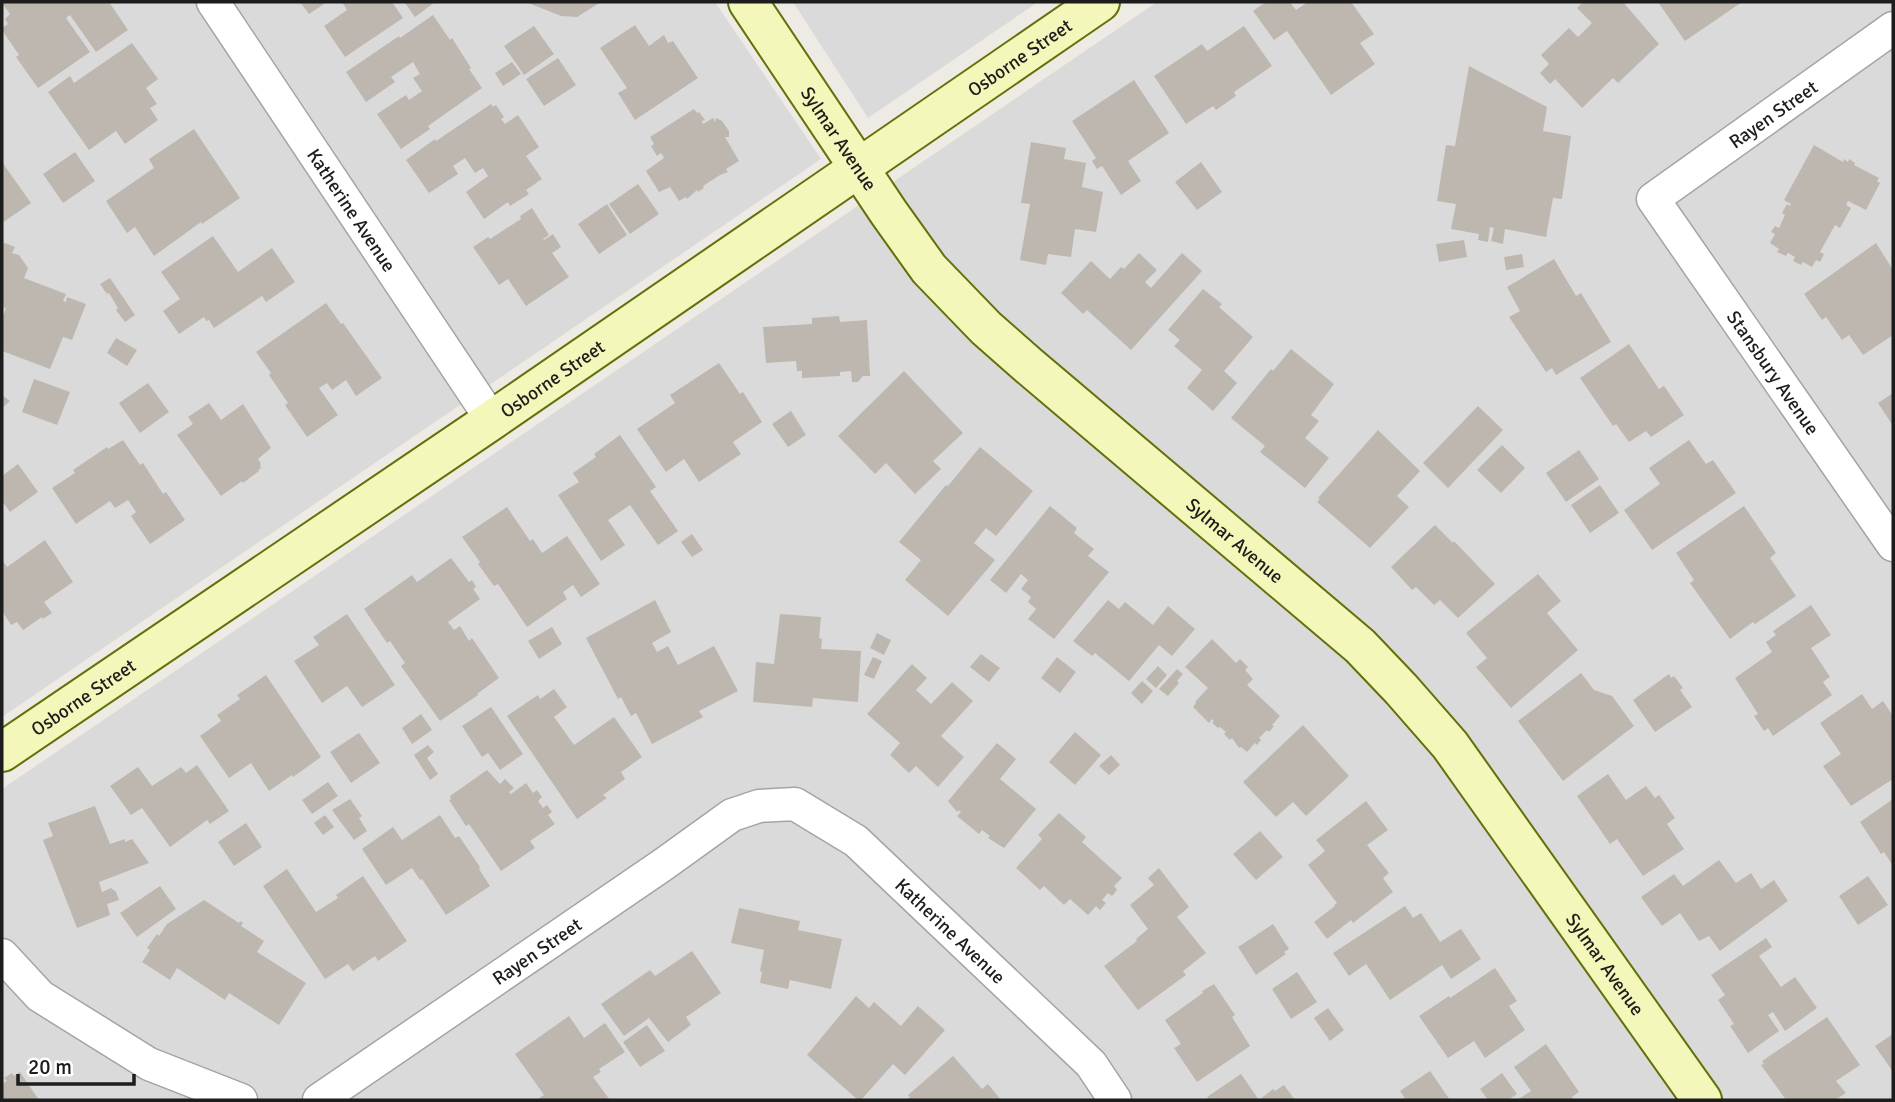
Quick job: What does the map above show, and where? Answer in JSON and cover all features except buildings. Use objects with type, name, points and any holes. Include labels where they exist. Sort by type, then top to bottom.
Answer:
[{"type":"street","name":"Katherine Avenue","points":[[213,2],[492,420]]},
{"type":"street","name":"Sylmar Avenue","points":[[748,2],[929,269],[986,328],[1028,365],[1360,646],[1450,745],[1702,1100]]},
{"type":"street","name":"Osborne Street","points":[[2,752],[492,420],[1100,2]]},
{"type":"street","name":"Rayen Street","points":[[1653,199],[1893,28]]},
{"type":"street","name":"Stansbury Avenue","points":[[1653,199],[1893,545]]},
{"type":"street","name":"Katherine Avenue","points":[[759,806],[795,804],[856,841],[1091,1065],[1115,1100]]},
{"type":"street","name":"Rayen Street","points":[[319,1100],[732,815],[759,806]]},
{"type":"street","points":[[2,955],[40,996],[149,1064],[241,1100]]},
{"type":"shaded area","points":[[2,2],[715,2],[821,159],[2,717]]},
{"type":"shaded area","points":[[793,2],[1038,2],[868,118]]},
{"type":"shaded area","points":[[1157,2],[1893,2],[1893,1100],[2,1100],[2,789]]}]
